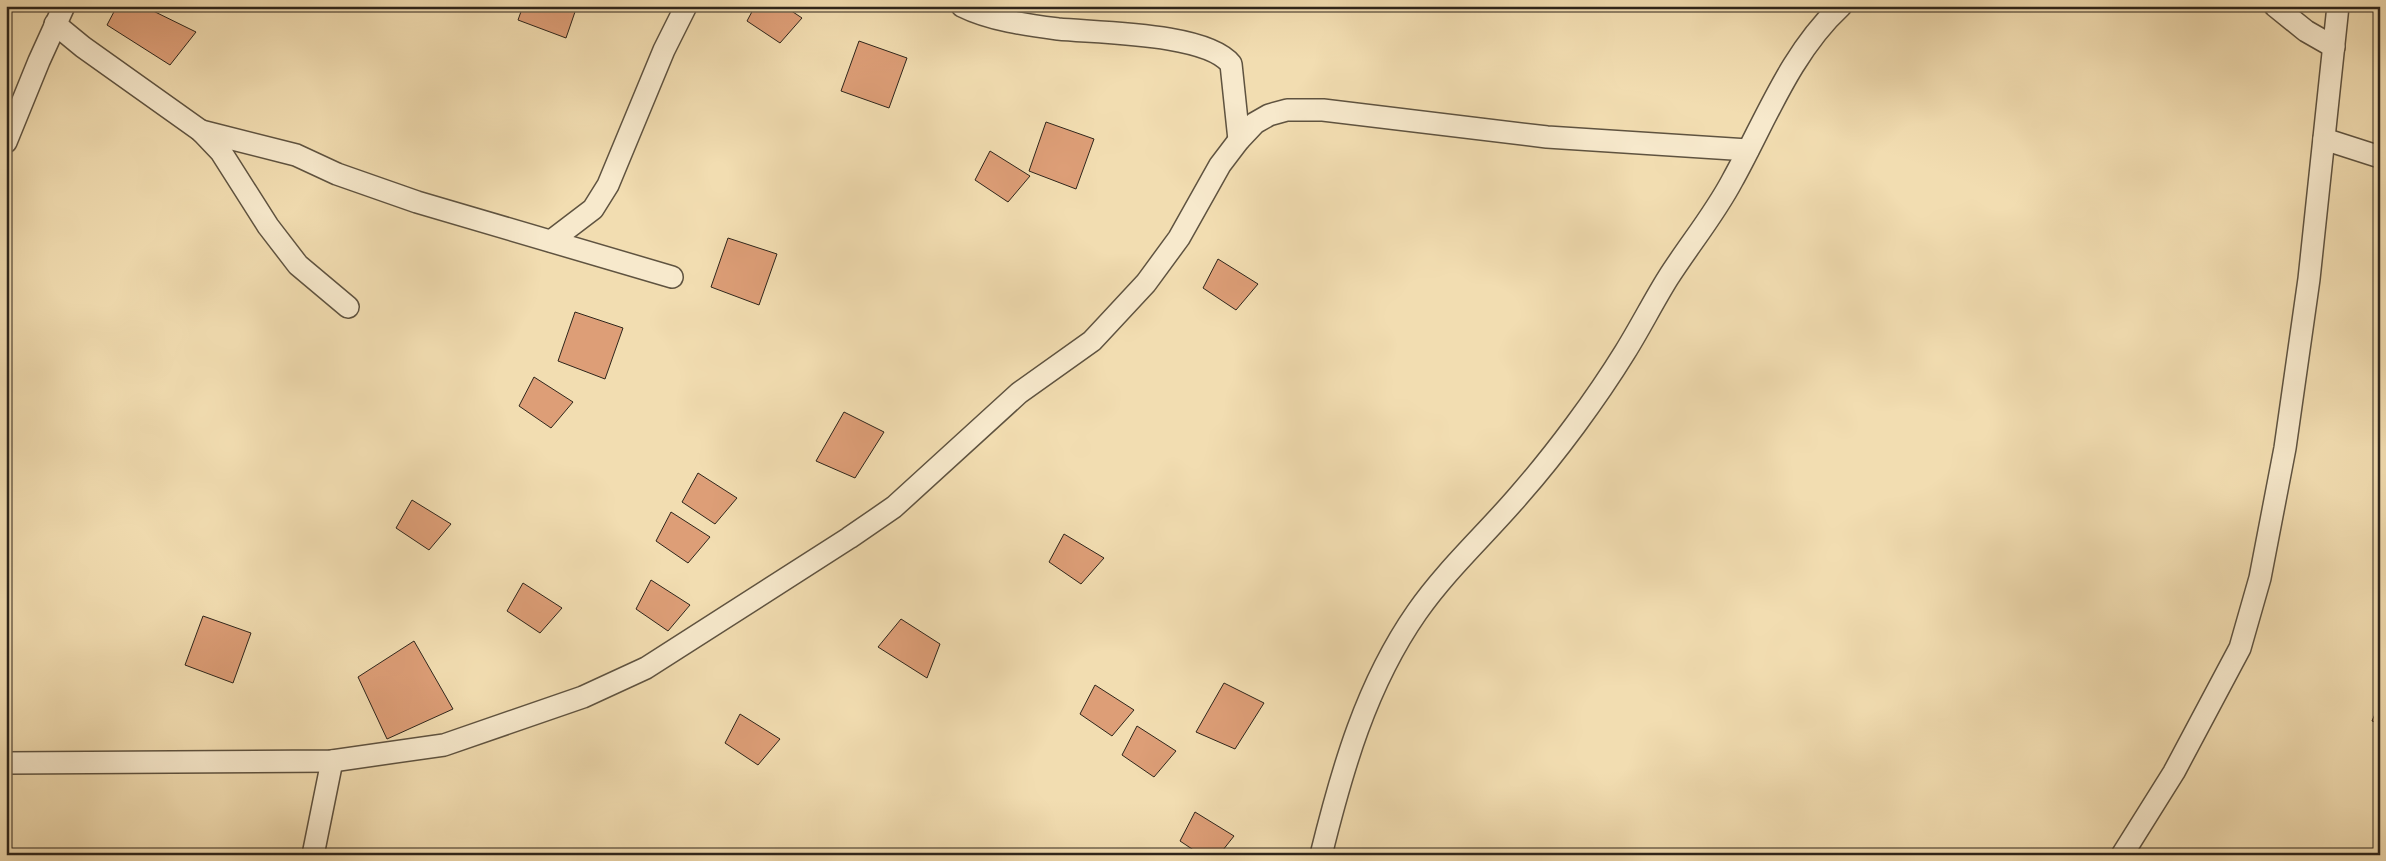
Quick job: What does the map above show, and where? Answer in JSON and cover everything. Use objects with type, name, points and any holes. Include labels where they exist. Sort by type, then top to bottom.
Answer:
[{"type":"street","points":[[551,241],[593,208],[608,185],[664,50],[686,6]]},
{"type":"street","points":[[962,6],[1003,20],[1186,42],[1212,49],[1225,56],[1232,64],[1239,140]]},
{"type":"street","points":[[1321,855],[1349,750],[1373,688],[1395,647],[1435,588],[1476,540],[1520,494],[1570,430],[1624,354],[1668,278],[1732,183],[1805,45],[1841,6]]},
{"type":"street","points":[[2275,6],[2306,31],[2334,47]]},
{"type":"street","points":[[2122,855],[2210,708],[2243,639],[2260,578],[2285,448],[2309,279],[2338,6]]},
{"type":"street","points":[[59,15],[83,47],[201,131],[221,152],[268,226],[298,265],[348,307]]},
{"type":"street","points":[[6,142],[59,15]]},
{"type":"street","points":[[6,763],[332,761],[444,745],[584,697],[646,668],[850,538],[894,507],[1019,392],[1092,341],[1146,283],[1179,238],[1220,165],[1239,140],[1255,123],[1269,115],[1287,110],[1323,110],[1547,137],[1748,150]]},
{"type":"street","points":[[201,131],[296,155],[337,174],[417,202],[672,277]]},
{"type":"street","points":[[2324,139],[2380,157]]},
{"type":"street","points":[[313,855],[332,761]]},
{"type":"building","points":[[117,6],[143,6],[196,32],[170,65],[107,25]]},
{"type":"building","points":[[523,6],[577,6],[566,38],[518,20]]},
{"type":"building","points":[[755,6],[784,6],[802,18],[780,43],[747,21]]},
{"type":"building","points":[[859,41],[907,58],[889,108],[841,91]]},
{"type":"building","points":[[1046,122],[1094,139],[1076,189],[1029,171]]},
{"type":"building","points":[[990,151],[1030,176],[1008,202],[975,180]]},
{"type":"building","points":[[728,238],[777,254],[759,305],[711,287]]},
{"type":"building","points":[[1218,259],[1258,284],[1236,310],[1203,288]]},
{"type":"building","points":[[575,312],[623,328],[605,379],[558,361]]},
{"type":"building","points":[[534,377],[573,402],[551,428],[519,406]]},
{"type":"building","points":[[844,412],[884,432],[855,478],[816,461]]},
{"type":"building","points":[[698,473],[737,498],[715,524],[682,502]]},
{"type":"building","points":[[412,500],[451,524],[429,550],[396,528]]},
{"type":"building","points":[[671,512],[710,537],[688,563],[656,541]]},
{"type":"building","points":[[1064,534],[1104,558],[1081,584],[1049,562]]},
{"type":"building","points":[[651,580],[690,605],[668,631],[636,609]]},
{"type":"building","points":[[523,583],[562,608],[540,633],[507,611]]},
{"type":"building","points":[[203,616],[251,633],[233,683],[185,665]]},
{"type":"building","points":[[901,619],[940,644],[927,678],[878,647]]},
{"type":"building","points":[[414,641],[453,709],[387,739],[358,677]]},
{"type":"building","points":[[1224,683],[1264,703],[1235,749],[1196,732]]},
{"type":"building","points":[[1095,685],[1134,710],[1112,736],[1080,714]]},
{"type":"building","points":[[2380,702],[2380,724],[2372,721]]},
{"type":"building","points":[[740,714],[780,739],[758,765],[725,743]]},
{"type":"building","points":[[1137,726],[1176,751],[1154,777],[1122,755]]},
{"type":"building","points":[[1195,812],[1234,836],[1219,855],[1201,855],[1180,841]]}]
